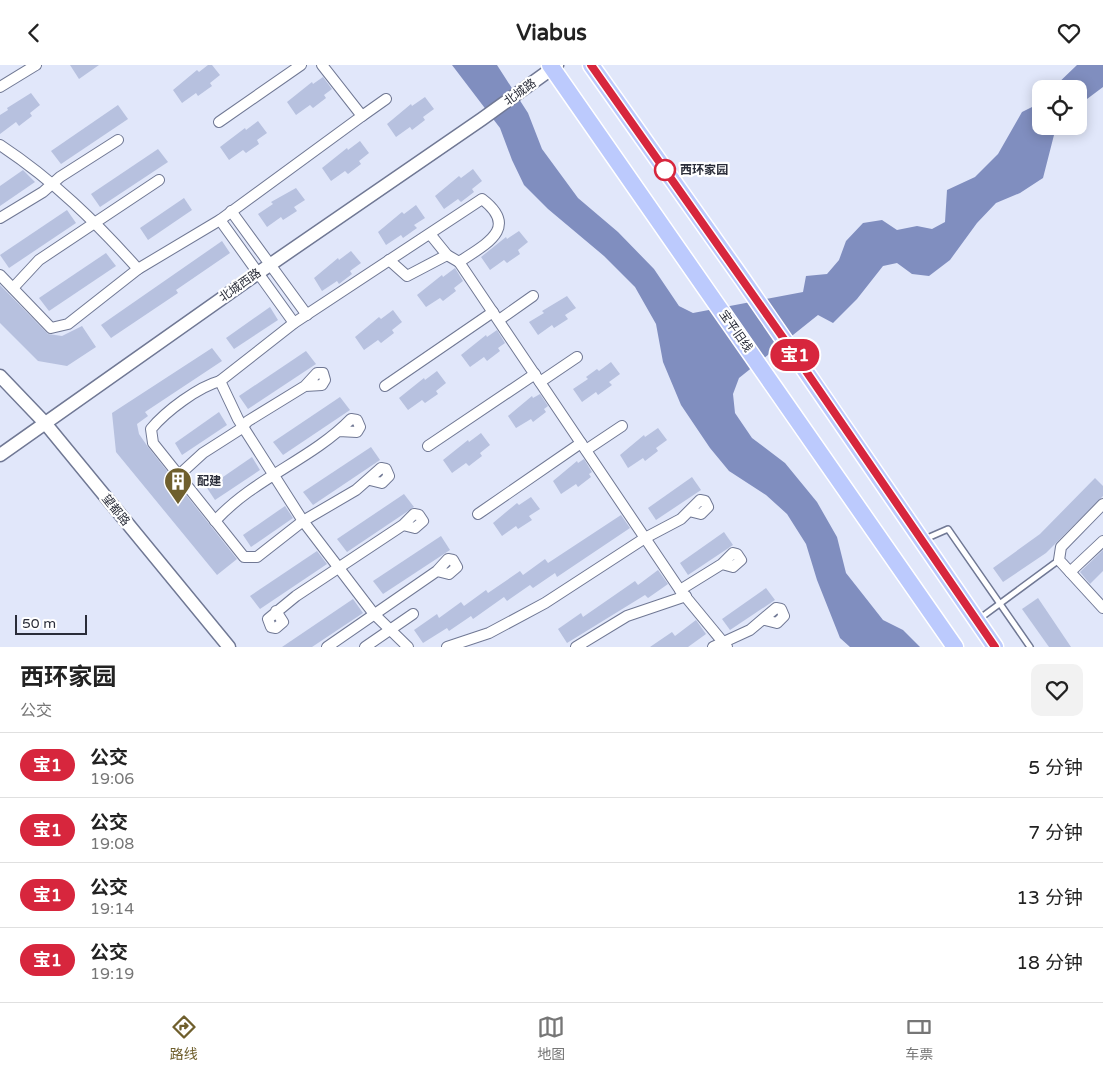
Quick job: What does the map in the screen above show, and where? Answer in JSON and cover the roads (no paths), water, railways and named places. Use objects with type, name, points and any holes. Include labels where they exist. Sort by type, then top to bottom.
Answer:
[{"type":"main road","points":[[591,65],[743,280],[995,647]]},
{"type":"main road","name":"宝平旧线","points":[[553,66],[955,647]]},
{"type":"street","points":[[0,87],[36,65]]},
{"type":"street","points":[[219,122],[301,65]]},
{"type":"street","points":[[322,65],[362,117]]},
{"type":"street","name":"北城路","points":[[482,119],[553,66]]},
{"type":"street","points":[[0,275],[51,328],[68,324],[138,269],[220,220],[386,99]]},
{"type":"street","name":"北城西路","points":[[0,455],[258,273],[482,119]]},
{"type":"street","points":[[0,218],[53,185],[60,177],[118,140]]},
{"type":"street","points":[[0,145],[53,185],[96,222],[138,269]]},
{"type":"street","points":[[13,288],[38,260],[159,179]]},
{"type":"street","points":[[370,480],[303,521],[257,557],[244,557],[153,443],[151,429],[163,415],[211,383],[220,381],[294,323],[482,199],[491,206],[500,220],[499,231],[483,246],[459,262]]},
{"type":"street","points":[[231,211],[307,315]]},
{"type":"street","points":[[220,220],[294,323]]},
{"type":"street","points":[[430,234],[447,255],[459,262],[683,593],[725,645]]},
{"type":"street","points":[[389,260],[407,277],[447,255]]},
{"type":"street","points":[[385,386],[496,316],[533,296]]},
{"type":"street","points":[[428,447],[538,378],[577,357]]},
{"type":"street","name":"望都路","points":[[0,376],[45,423],[229,647]]},
{"type":"street","points":[[220,381],[242,426],[303,521],[374,614],[408,647]]},
{"type":"street","points":[[178,475],[194,463],[203,453],[305,386]]},
{"type":"street","points":[[478,514],[584,446],[622,426]]},
{"type":"street","points":[[215,521],[238,499],[340,431]]},
{"type":"street","points":[[1103,504],[1061,547],[1059,560],[1103,608]]},
{"type":"street","points":[[448,647],[488,633],[545,603],[645,538],[681,519],[689,511]]},
{"type":"street","points":[[276,611],[403,525]]},
{"type":"street","points":[[1070,572],[1103,541]]},
{"type":"street","points":[[576,647],[627,616],[683,593],[722,564]]},
{"type":"street","points":[[327,647],[437,571]]},
{"type":"street","points":[[365,647],[413,613]]},
{"type":"street","points":[[712,647],[725,645],[765,620]]},
{"type":"lane","points":[[922,541],[948,529],[1030,647]]},
{"type":"lane","points":[[977,620],[1001,605],[1059,560]]},
{"type":"water","points":[[452,65],[497,65],[528,113],[542,149],[578,198],[618,232],[654,269],[679,306],[693,313],[803,292],[806,276],[827,274],[839,260],[846,241],[863,223],[882,220],[897,230],[917,226],[932,229],[945,222],[947,190],[975,177],[998,154],[1022,112],[1032,107],[1032,135],[1054,135],[1043,178],[1020,193],[996,203],[977,223],[950,260],[929,276],[912,274],[897,263],[883,266],[857,299],[833,323],[818,315],[739,378],[733,394],[735,413],[752,438],[785,463],[817,502],[837,537],[846,573],[883,620],[903,630],[920,647],[850,647],[840,638],[817,580],[806,544],[787,514],[766,495],[729,471],[710,448],[681,405],[663,362],[656,324],[635,287],[604,256],[548,209],[524,185],[500,128]]},
{"type":"water","points":[[1077,65],[1103,65],[1103,87],[1087,99],[1087,80],[1061,80]]},
{"type":"place","name":"西环家园","points":[[665,170]]},
{"type":"place","name":"配建","points":[[178,505]]}]
